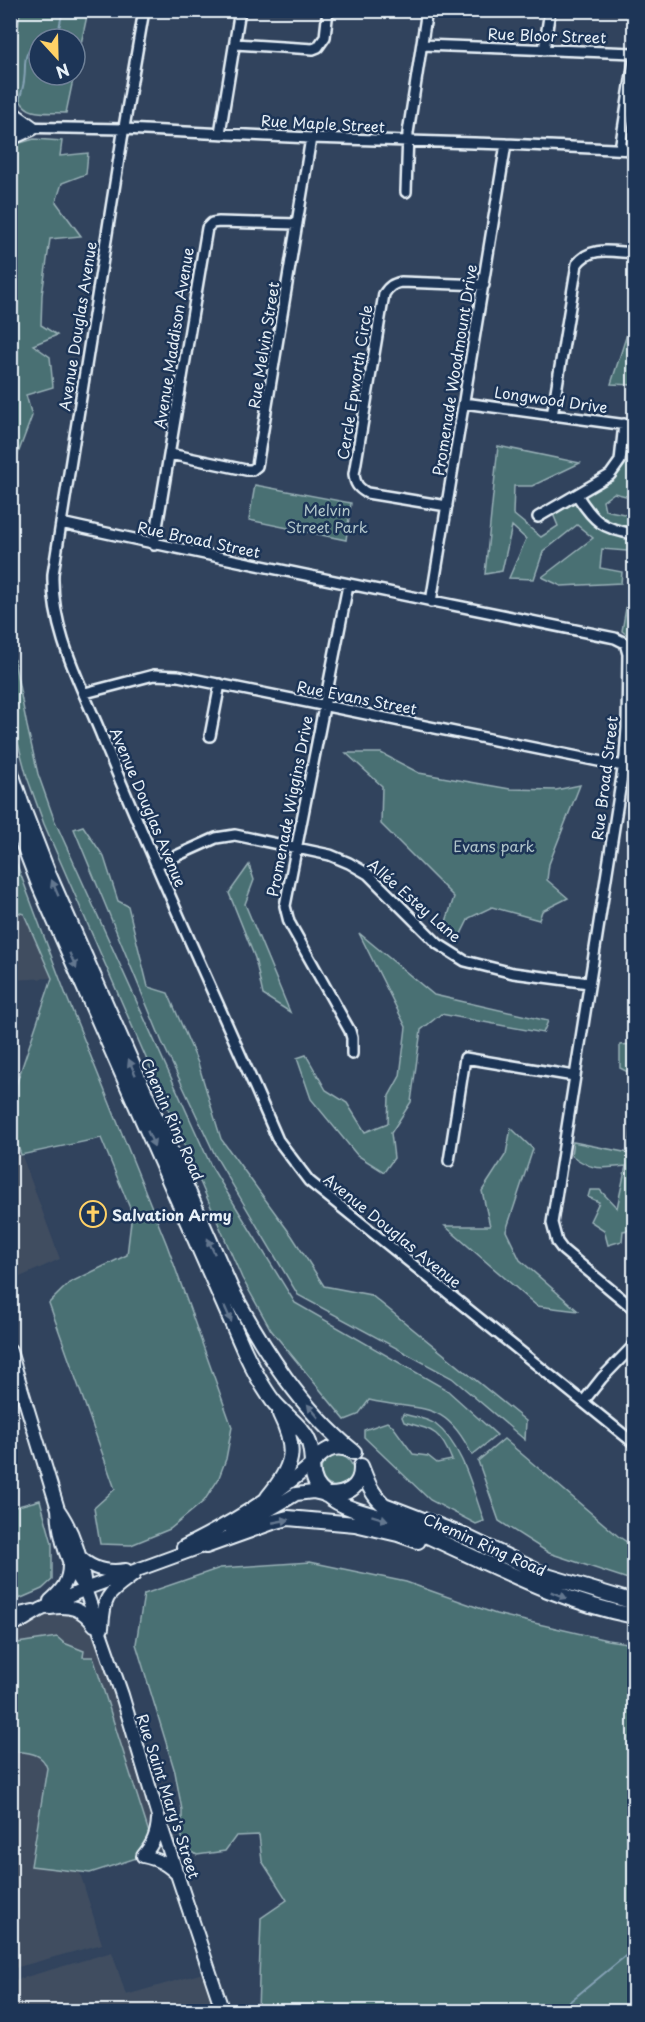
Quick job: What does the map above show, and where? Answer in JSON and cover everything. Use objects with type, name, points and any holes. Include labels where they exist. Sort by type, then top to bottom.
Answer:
[{"type":"highway","points":[[10,112],[32,128],[10,138]]},
{"type":"highway","name":"Chemin Ring Road","points":[[10,770],[48,873],[232,1291],[264,1348],[279,1369],[324,1425],[354,1452]]},
{"type":"highway","name":"Chemin Ring Road","points":[[10,809],[45,898],[244,1350],[255,1373],[274,1402],[306,1436],[311,1449],[312,1464]]},
{"type":"highway","points":[[268,1497],[287,1472],[291,1458],[291,1442],[287,1428],[274,1402]]},
{"type":"highway","points":[[341,1447],[354,1452],[362,1473],[355,1487],[341,1495],[326,1495],[317,1485],[312,1464],[321,1453],[332,1448],[341,1447]]},
{"type":"highway","name":"Chemin Ring Road","points":[[361,1466],[371,1490],[384,1505],[462,1535],[547,1576],[634,1602]]},
{"type":"highway","name":"Chemin Ring Road","points":[[326,1495],[340,1505],[396,1522],[510,1575],[569,1599],[634,1616]]},
{"type":"highway","points":[[206,1546],[288,1518],[319,1520],[355,1524],[398,1534],[510,1575]]},
{"type":"main road","name":"Rue Saint Mary's Street","points":[[10,1351],[58,1509],[68,1523],[73,1555],[84,1574],[85,1589],[224,2012]]},
{"type":"main road","points":[[101,1635],[103,1607],[109,1593],[147,1565],[230,1523],[287,1486],[312,1464]]},
{"type":"main road","points":[[10,1625],[85,1589],[147,1565],[206,1546],[296,1494],[313,1492],[326,1495]]},
{"type":"main road","points":[[40,1610],[63,1590],[73,1555],[87,1565],[102,1570],[120,1571],[147,1565]]},
{"type":"main road","points":[[10,1616],[62,1606],[77,1608],[87,1615],[101,1635]]},
{"type":"main road","points":[[159,1815],[153,1844],[143,1856],[157,1859],[178,1875]]},
{"type":"street","name":"Avenue Douglas Avenue","points":[[144,10],[53,574],[54,608],[63,639],[156,865],[278,1140],[294,1163],[309,1181],[386,1245],[634,1443]]},
{"type":"street","points":[[220,133],[240,10]]},
{"type":"street","points":[[235,44],[313,49],[322,44],[328,10]]},
{"type":"street","points":[[406,192],[408,142],[427,10]]},
{"type":"street","points":[[544,50],[550,10]]},
{"type":"street","name":"Rue Bloor Street","points":[[422,45],[634,53]]},
{"type":"street","points":[[620,149],[634,61]]},
{"type":"street","name":"Rue Maple Street","points":[[10,127],[124,129],[634,150]]},
{"type":"street","name":"Rue Melvin Street","points":[[170,454],[246,471],[257,466],[311,138]]},
{"type":"street","name":"Promenade Woodmount Drive","points":[[431,602],[506,144]]},
{"type":"street","name":"Avenue Maddison Avenue","points":[[154,545],[207,228],[212,223],[219,222],[297,224]]},
{"type":"street","points":[[552,416],[577,264],[591,251],[634,253]]},
{"type":"street","name":"Cercle Epworth Circle","points":[[447,506],[367,493],[355,483],[354,474],[384,294],[387,288],[394,283],[402,282],[484,285]]},
{"type":"street","name":"Longwood Drive","points":[[464,403],[629,425]]},
{"type":"street","points":[[538,518],[610,475],[616,469],[629,425]]},
{"type":"street","points":[[577,495],[588,513],[605,527],[634,534]]},
{"type":"street","name":"Rue Broad Street","points":[[61,523],[154,545],[615,638],[625,643],[628,654],[628,689],[623,766],[552,1213],[554,1233],[563,1250],[634,1309]]},
{"type":"street","name":"Promenade Wiggins Drive","points":[[348,585],[285,898],[286,914],[350,1031],[352,1054]]},
{"type":"street","name":"Rue Evans Street","points":[[85,693],[154,675],[178,676],[623,766]]},
{"type":"street","points":[[210,736],[220,684]]},
{"type":"street","name":"Allée Estey Lane","points":[[156,865],[225,836],[245,836],[330,855],[368,874],[438,944],[465,961],[513,972],[589,983]]},
{"type":"street","points":[[449,1161],[465,1058],[574,1076]]},
{"type":"street","points":[[583,1402],[602,1378],[634,1345]]},
{"type":"shaded area","points":[[10,910],[24,914],[52,978],[11,980]]},
{"type":"shaded area","points":[[11,1126],[60,1259],[10,1281]]},
{"type":"shaded area","points":[[77,1608],[101,1635],[169,1847],[101,1870],[80,1873],[102,1944],[11,1969],[11,1625],[40,1610]]},
{"type":"shaded area","points":[[112,1952],[126,1995],[210,1971],[223,2011],[11,2012],[12,1981]]},
{"type":"green space","points":[[20,11],[88,11],[85,27],[27,27],[27,87],[71,87],[66,113],[33,111],[24,105],[18,95],[15,82],[15,51]]},
{"type":"green space","points":[[34,139],[62,141],[60,156],[88,153],[86,174],[62,183],[56,202],[81,236],[50,239],[42,295],[41,325],[57,335],[33,345],[50,357],[53,387],[26,395],[32,416],[16,459],[11,496],[11,148]]},
{"type":"green space","points":[[634,312],[634,385],[611,384]]},
{"type":"green space","points":[[498,446],[580,463],[532,486],[514,486],[513,514],[541,537],[558,526],[551,509],[610,475],[620,461],[634,464],[634,498],[614,493],[603,501],[605,510],[634,516],[634,542],[627,551],[602,549],[600,568],[622,572],[621,583],[561,586],[542,577],[593,538],[577,525],[543,552],[534,579],[509,578],[526,539],[512,526],[502,571],[485,574]]},
{"type":"green space","name":"Melvin Street Park","points":[[255,485],[351,503],[346,540],[249,520]]},
{"type":"green space","points":[[631,580],[634,580],[634,636],[631,638],[622,631]]},
{"type":"green space","points":[[10,640],[38,774],[54,819],[212,1168],[295,1303],[447,1390],[497,1435],[472,1455],[452,1424],[430,1411],[369,1400],[358,1415],[345,1420],[271,1330],[242,1278],[44,824],[27,777],[11,717]]},
{"type":"green space","name":"Evans park","points":[[346,753],[381,753],[419,773],[510,789],[556,790],[580,785],[549,864],[547,880],[568,898],[542,911],[539,920],[492,907],[469,918],[460,936],[445,925],[454,897],[381,824],[382,786]]},
{"type":"green space","points":[[83,826],[104,857],[118,901],[128,906],[148,987],[168,993],[198,1063],[221,1139],[292,1236],[324,1286],[371,1295],[526,1421],[525,1440],[452,1378],[298,1295],[216,1157],[162,1042],[74,829]]},
{"type":"green space","points":[[11,849],[66,995],[167,1245],[232,1427],[226,1459],[218,1480],[204,1501],[170,1529],[131,1545],[100,1544],[94,1508],[115,1489],[49,1303],[69,1283],[127,1255],[132,1213],[101,1138],[21,1155],[11,1126],[11,1100],[52,978],[24,914],[11,910]]},
{"type":"green space","points":[[249,865],[254,880],[245,904],[290,1012],[263,995],[255,958],[229,893]]},
{"type":"green space","points":[[359,933],[434,995],[548,1021],[543,1033],[441,1014],[421,1030],[411,1102],[391,1133],[394,1158],[384,1172],[357,1155],[311,1099],[297,1058],[306,1055],[326,1090],[347,1103],[365,1132],[388,1123],[389,1096],[400,1076],[406,1027]]},
{"type":"green space","points":[[634,1044],[634,1075],[620,1068],[620,1045]]},
{"type":"green space","points":[[634,1110],[634,1194],[631,1206],[634,1209],[634,1229],[623,1231],[622,1241],[608,1245],[604,1230],[590,1221],[599,1202],[588,1197],[590,1190],[600,1190],[617,1208],[626,1166],[597,1168],[586,1164],[571,1155],[573,1142],[629,1153]]},
{"type":"green space","points":[[511,1128],[533,1149],[506,1231],[520,1260],[578,1311],[537,1306],[445,1226],[490,1226],[482,1191],[506,1154]]},
{"type":"green space","points":[[403,1414],[432,1422],[452,1443],[466,1468],[484,1521],[476,1524],[430,1500],[364,1437],[364,1430],[387,1422],[392,1425],[413,1454],[428,1456],[437,1463],[452,1460],[439,1437],[429,1430],[404,1422]]},
{"type":"green space","points":[[504,1439],[634,1547],[634,1581],[549,1553],[499,1521],[478,1461]]},
{"type":"green space","points":[[337,1455],[348,1460],[353,1471],[348,1482],[337,1487],[326,1482],[321,1471],[326,1460]]},
{"type":"green space","points":[[40,1500],[52,1543],[52,1580],[42,1589],[19,1599],[11,1581],[11,1508]]},
{"type":"green space","points":[[310,1562],[406,1582],[496,1614],[607,1640],[634,1644],[634,2011],[258,2011],[261,1918],[287,1900],[262,1861],[259,1835],[236,1836],[225,1851],[197,1855],[182,1847],[182,1810],[175,1772],[136,1644],[144,1594],[220,1568]]},
{"type":"green space","points":[[57,1637],[64,1643],[84,1651],[83,1657],[93,1657],[151,1839],[143,1856],[90,1873],[31,1866],[47,1768],[45,1762],[37,1756],[11,1751],[11,1644]]},
{"type":"waterway","points":[[59,27],[63,10]]},
{"type":"waterway","points":[[19,101],[24,84],[27,55]]},
{"type":"waterway","points":[[557,2012],[634,1949]]},
{"type":"place","name":"Salvation Army","points":[[93,1214]]}]
